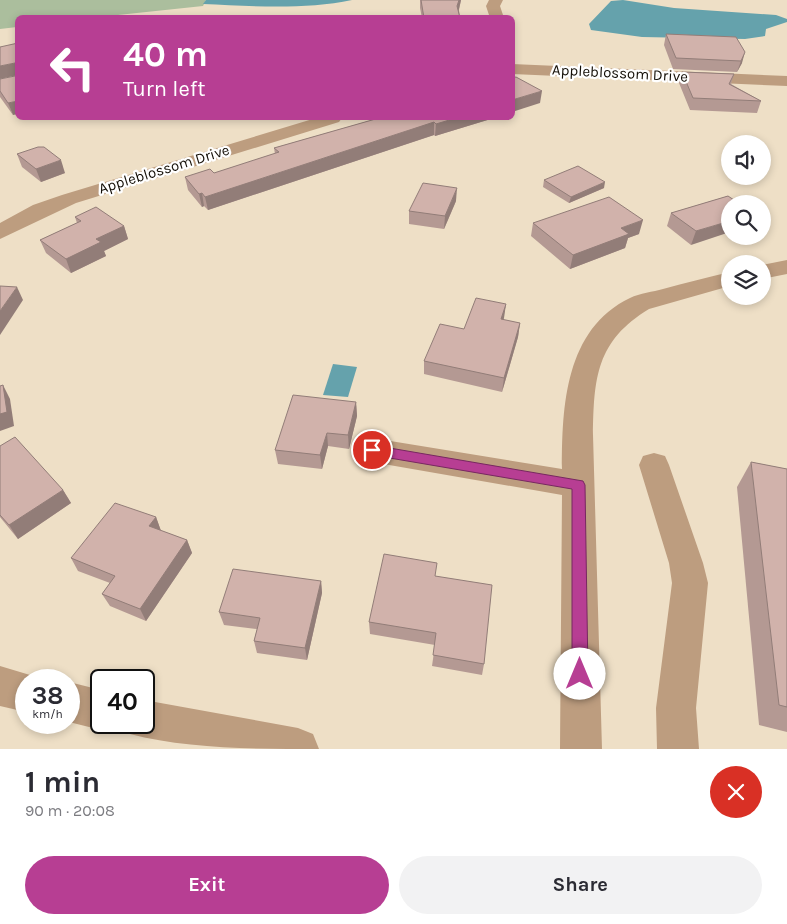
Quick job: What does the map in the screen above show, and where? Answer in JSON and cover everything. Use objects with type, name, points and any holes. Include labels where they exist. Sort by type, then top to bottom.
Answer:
[{"type":"street","points":[[496,0],[493,6],[496,15]]},
{"type":"street","name":"Appleblossom Drive","points":[[517,69],[787,81]]},
{"type":"street","name":"Appleblossom Drive","points":[[0,232],[41,210],[69,199],[298,122],[316,120]]},
{"type":"street","points":[[771,270],[787,267]]},
{"type":"street","points":[[581,749],[578,485],[580,395],[590,356],[606,327],[626,310],[640,303],[721,281]]},
{"type":"street","points":[[372,450],[578,485]]},
{"type":"street","points":[[654,465],[686,563],[690,583],[677,700],[678,749]]},
{"type":"street","points":[[0,686],[15,689]]},
{"type":"street","points":[[155,722],[298,749]]},
{"type":"green space","points":[[0,0],[206,0],[203,6],[118,15],[15,15],[15,27],[0,29]]},
{"type":"water","points":[[206,0],[352,0],[315,5],[240,6],[203,4]]},
{"type":"water","points":[[623,0],[674,8],[776,15],[787,19],[787,22],[766,29],[765,36],[745,39],[642,37],[591,30],[589,24],[611,1]]},
{"type":"water","points":[[333,364],[357,367],[348,397],[323,395]]},
{"type":"building","points":[[421,0],[459,0],[457,6],[459,15],[424,15]]},
{"type":"building","points":[[666,34],[736,37],[745,52],[741,61],[676,58]]},
{"type":"building","points":[[15,44],[15,63],[0,66],[0,47]]},
{"type":"building","points":[[682,72],[734,74],[729,84],[761,101],[693,98]]},
{"type":"building","points":[[15,76],[15,102],[8,103],[0,91],[0,79]]},
{"type":"building","points":[[516,77],[542,91],[515,99]]},
{"type":"building","points":[[372,120],[449,120],[436,124],[434,122],[205,197],[202,193],[199,194],[185,177],[210,169],[214,173],[279,152],[274,148]]},
{"type":"building","points":[[38,147],[44,147],[61,160],[36,169],[17,154]]},
{"type":"building","points":[[578,166],[605,182],[571,197],[544,180]]},
{"type":"building","points":[[423,183],[457,188],[445,216],[409,211]]},
{"type":"building","points":[[609,197],[643,220],[621,228],[629,234],[573,255],[533,223]]},
{"type":"building","points":[[721,198],[721,224],[696,231],[671,213]]},
{"type":"building","points":[[96,207],[124,226],[96,239],[101,242],[66,259],[40,240],[81,221],[75,217]]},
{"type":"building","points":[[0,286],[17,287],[0,311]]},
{"type":"building","points":[[476,298],[506,304],[501,319],[520,323],[504,378],[424,361],[440,324],[464,329]]},
{"type":"building","points":[[3,385],[7,412],[0,414],[0,386]]},
{"type":"building","points":[[293,395],[356,402],[348,435],[327,433],[320,455],[275,450]]},
{"type":"building","points":[[15,437],[63,490],[9,525],[0,515],[0,446]]},
{"type":"building","points":[[751,462],[787,469],[787,707],[779,705]]},
{"type":"building","points":[[115,503],[156,517],[149,526],[187,540],[140,609],[102,594],[115,576],[71,558]]},
{"type":"building","points":[[384,554],[437,563],[435,576],[492,585],[484,664],[433,655],[436,633],[369,622]]},
{"type":"building","points":[[233,569],[321,581],[305,648],[254,641],[260,618],[219,612]]},
{"type":"route","points":[[372,450],[578,485],[580,674]]}]
